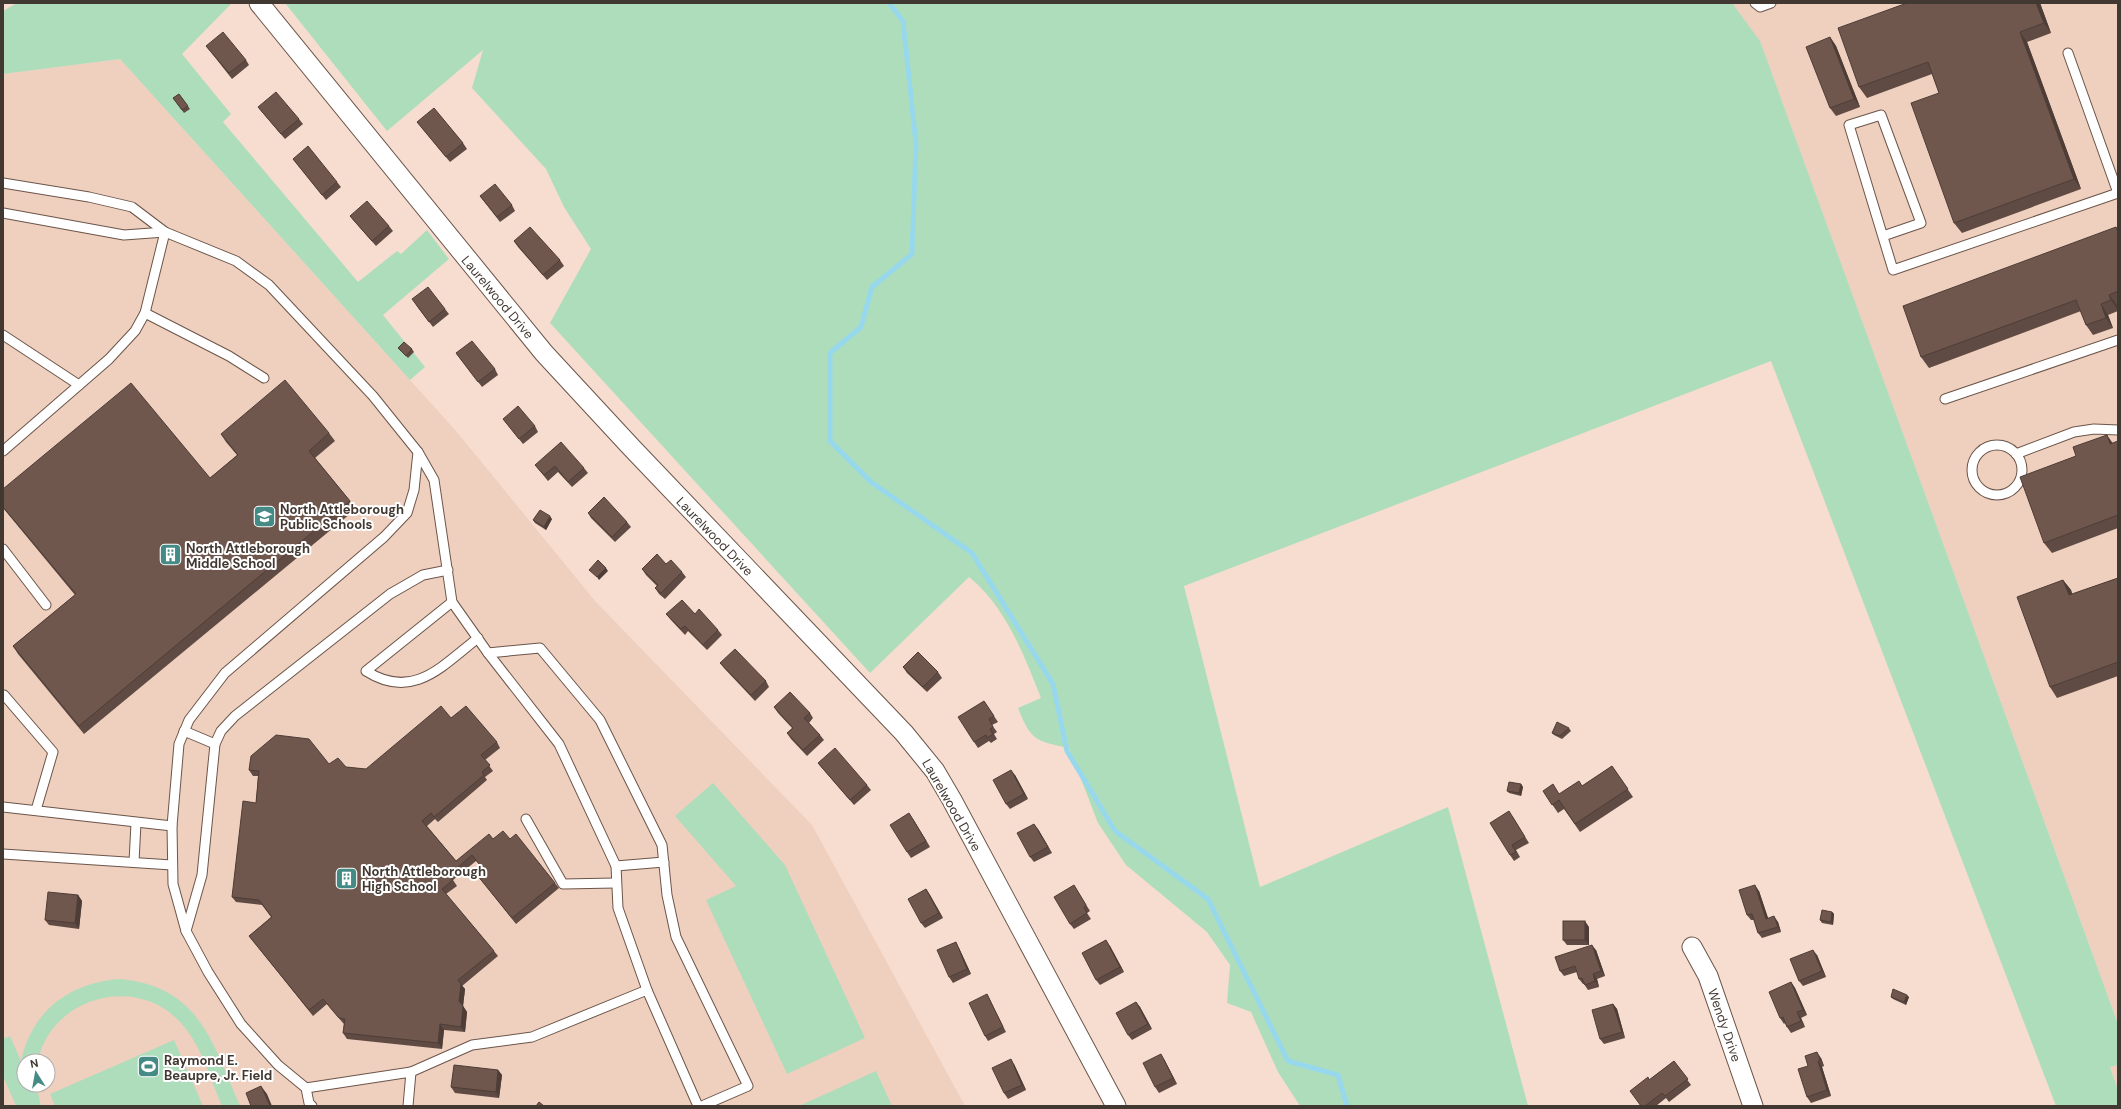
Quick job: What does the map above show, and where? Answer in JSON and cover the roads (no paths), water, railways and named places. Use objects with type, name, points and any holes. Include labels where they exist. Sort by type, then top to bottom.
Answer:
[{"type":"street","name":"Laurelwood Drive","points":[[259,3],[544,353],[631,448],[904,733],[926,759],[961,816],[1116,1106]]},
{"type":"street","name":"Wendy Drive","points":[[1692,947],[1708,976],[1754,1106]]},
{"type":"lane","points":[[1755,3],[1760,7],[1771,3]]},
{"type":"lane","points":[[1883,236],[1921,223],[1881,115],[1849,125],[1893,270],[2118,193],[2068,53]]},
{"type":"lane","points":[[3,183],[89,197],[132,207],[165,232],[236,261],[269,285],[373,396],[418,452],[434,480],[452,602],[488,653],[559,744],[616,866],[615,883],[618,908],[647,990],[698,1106]]},
{"type":"lane","points":[[3,213],[124,235],[165,232]]},
{"type":"lane","points":[[3,451],[124,345],[135,331],[145,313],[165,232]]},
{"type":"lane","points":[[145,313],[229,356],[264,378]]},
{"type":"lane","points":[[3,336],[79,385]]},
{"type":"lane","points":[[1945,400],[2118,340]]},
{"type":"lane","points":[[2016,454],[2074,432],[2094,429],[2118,430]]},
{"type":"lane","points":[[2003,445],[2016,454],[2022,468],[2018,483],[2006,493],[1990,494],[1977,486],[1971,471],[1975,456],[1987,446],[2003,445]]},
{"type":"lane","points":[[312,1106],[309,1103],[306,1088],[278,1065],[241,1024],[208,972],[186,931],[172,884],[172,826],[179,744],[189,720],[225,673],[384,537],[407,513],[414,490],[418,452]]},
{"type":"lane","points":[[3,549],[46,604]]},
{"type":"lane","points":[[186,931],[202,875],[215,744],[221,731],[235,716],[390,594],[423,575],[448,570]]},
{"type":"lane","points":[[452,602],[366,671],[378,678],[393,682],[413,681],[427,678],[478,638]]},
{"type":"lane","points":[[488,653],[540,648],[600,720],[662,845],[667,894],[676,937],[748,1086],[702,1106]]},
{"type":"lane","points":[[4,695],[53,752],[36,810]]},
{"type":"lane","points":[[184,731],[215,744]]},
{"type":"lane","points":[[3,807],[172,826]]},
{"type":"lane","points":[[526,819],[564,884],[615,883]]},
{"type":"lane","points":[[134,862],[136,823]]},
{"type":"lane","points":[[3,854],[172,865]]},
{"type":"lane","points":[[616,866],[664,862]]},
{"type":"lane","points":[[306,1088],[412,1072],[472,1045],[532,1037],[647,990]]},
{"type":"lane","points":[[408,1106],[412,1072]]},
{"type":"waterway","points":[[889,3],[903,21],[916,144],[912,254],[872,287],[861,327],[830,353],[830,441],[871,482],[972,553],[1053,684],[1067,751],[1115,831],[1208,899],[1288,1061],[1338,1075],[1347,1106]]},
{"type":"place","name":"North Attleborough Public Schools","points":[[264,516]]},
{"type":"place","name":"North Attleborough Middle School","points":[[171,555]]},
{"type":"place","name":"North Attleborough High School","points":[[347,878]]},
{"type":"place","name":"Raymond E. Beaupre, Jr. Field","points":[[149,1067]]}]
